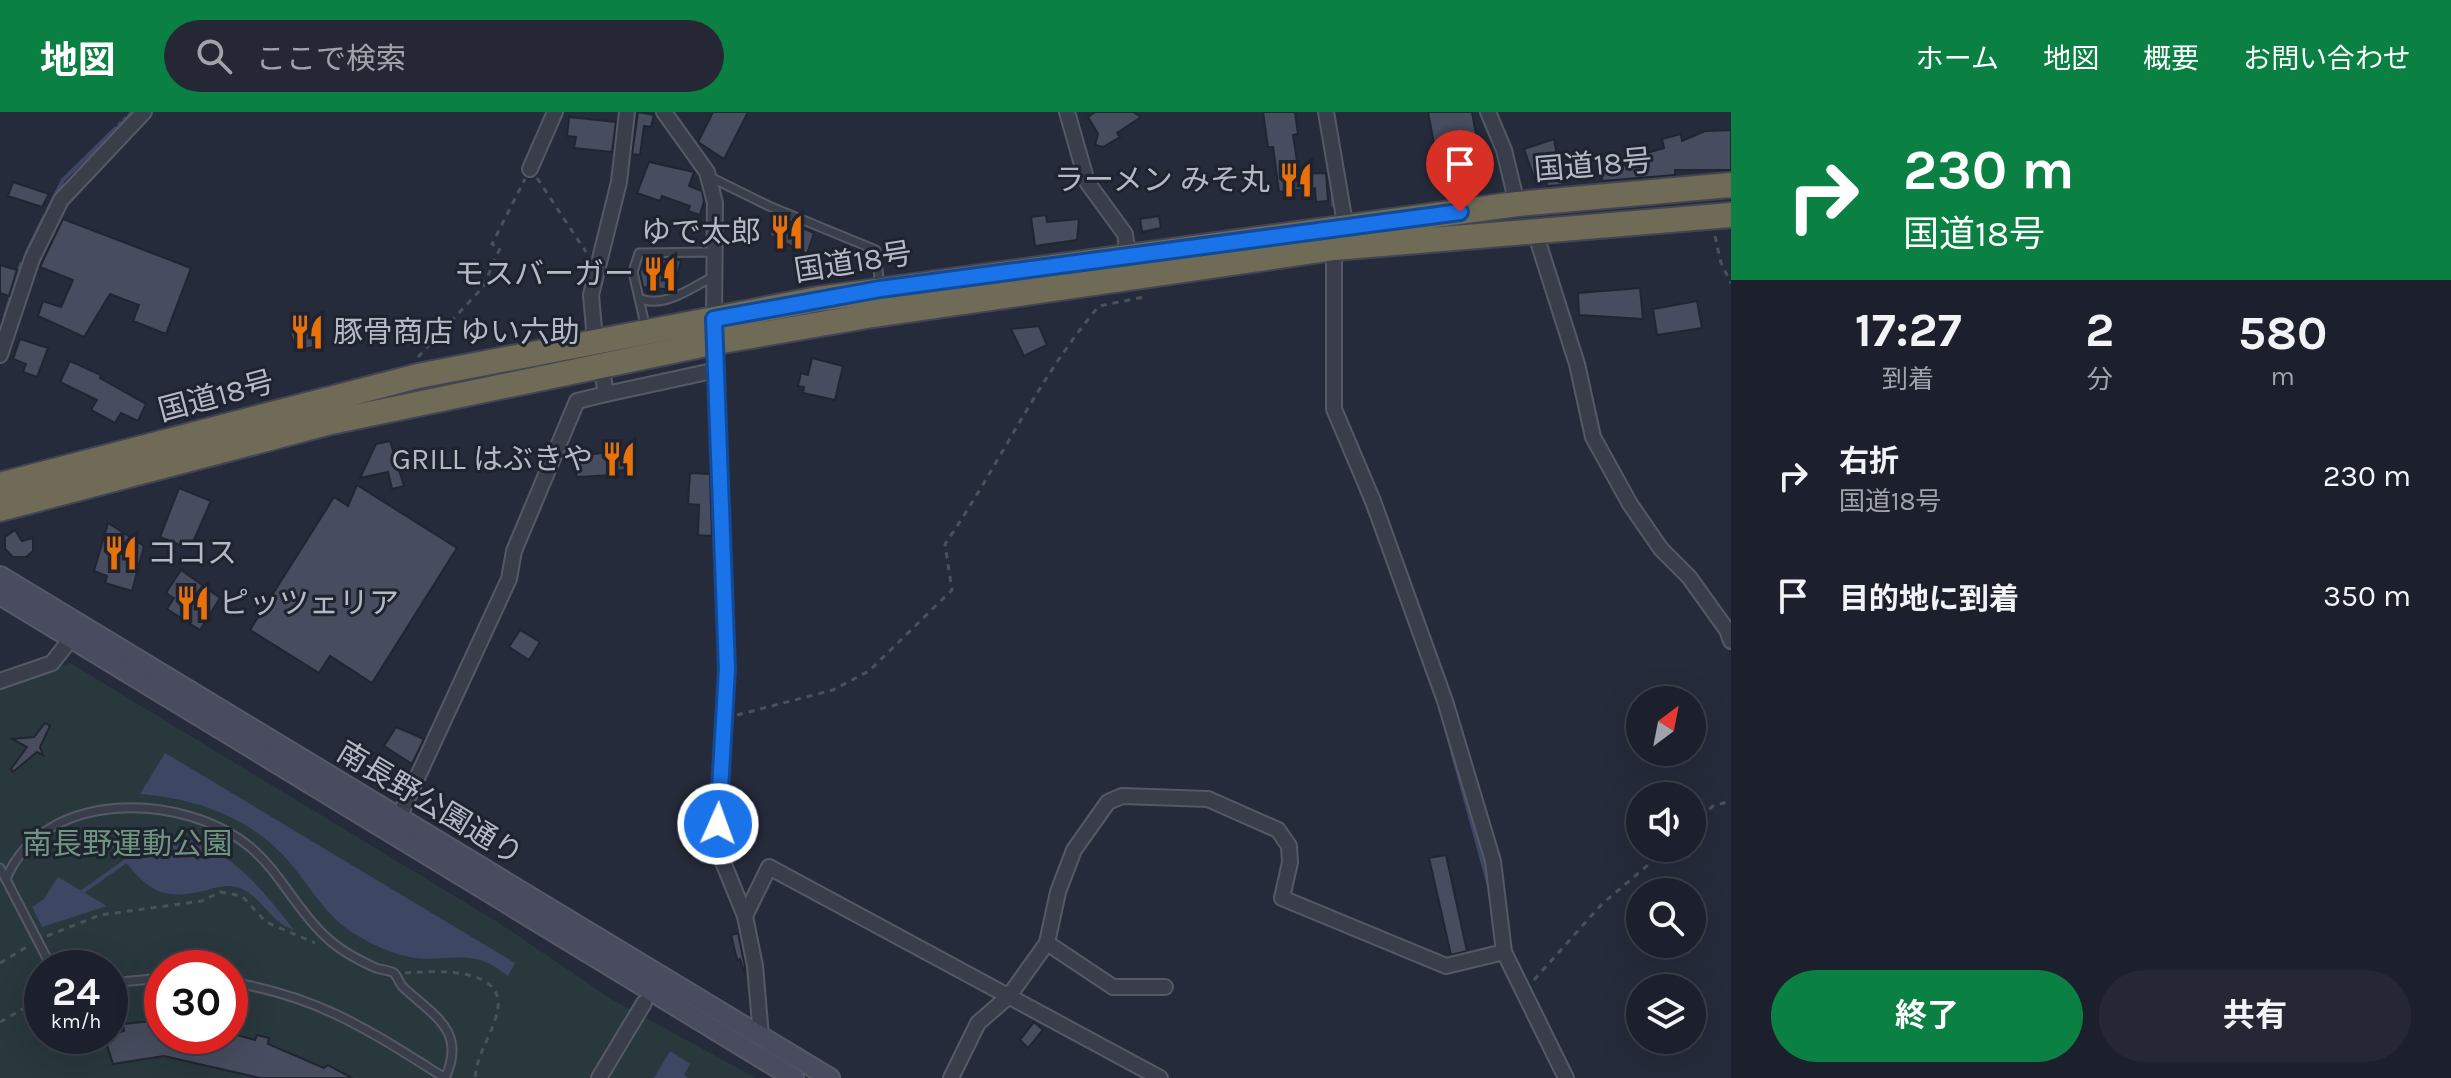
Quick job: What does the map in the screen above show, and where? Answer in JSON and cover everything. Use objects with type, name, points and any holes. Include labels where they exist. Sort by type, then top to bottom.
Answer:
[{"type":"highway","name":"国道18号","points":[[0,485],[418,376],[646,331],[715,330],[867,316],[1144,277],[1517,204],[1731,185]]},
{"type":"highway","name":"国道18号","points":[[11,506],[331,422],[601,365],[715,330],[880,289],[1128,255],[1721,216]]},
{"type":"street","points":[[0,355],[5,328],[32,259],[61,200],[144,112]]},
{"type":"street","points":[[530,169],[555,112]]},
{"type":"street","points":[[595,340],[591,295],[619,182],[627,112]]},
{"type":"street","points":[[664,112],[708,176],[715,203],[722,602],[727,669],[718,824],[723,862],[745,916],[755,966],[761,1036]]},
{"type":"street","points":[[1067,112],[1087,182],[1125,234],[1128,255]]},
{"type":"street","points":[[1326,112],[1340,239],[1334,409],[1405,586],[1445,701],[1493,861],[1504,952],[1566,1078]]},
{"type":"street","points":[[1488,112],[1504,150],[1517,204]]},
{"type":"street","points":[[1534,229],[1577,364],[1593,437],[1630,504],[1661,549],[1689,577],[1727,630],[1731,641]]},
{"type":"street","points":[[601,365],[606,394]]},
{"type":"street","points":[[399,817],[509,579],[514,551],[577,401],[717,370]]},
{"type":"street","points":[[0,522],[11,506]]},
{"type":"street","name":"南長野公園通り","points":[[1,581],[830,1078]]},
{"type":"street","name":"南長野公園通り","points":[[1,581],[70,640],[794,1078]]},
{"type":"street","points":[[0,681],[52,663],[70,640]]},
{"type":"street","points":[[951,1078],[978,1023],[1009,996],[1047,943],[1058,892],[1074,850],[1108,802],[1122,796],[1208,799],[1278,830],[1289,846],[1282,898],[1446,966],[1504,952]]},
{"type":"street","points":[[745,916],[769,867],[1160,1078]]},
{"type":"street","points":[[1047,943],[1113,987],[1165,987]]},
{"type":"street","points":[[599,1078],[644,1003]]},
{"type":"lane","points":[[708,176],[769,206],[876,250],[880,289]]},
{"type":"lane","points":[[646,331],[633,272],[639,253],[715,252]]},
{"type":"lane","points":[[639,298],[663,301],[714,276]]},
{"type":"lane","points":[[6,879],[15,857],[35,838],[59,825],[104,811],[131,807],[161,809],[197,817],[251,848],[324,935],[366,963],[394,973],[404,988],[432,1009],[446,1028],[452,1052],[445,1078],[361,1025],[322,1005],[248,986]]},
{"type":"lane","points":[[0,868],[42,950]]},
{"type":"path","points":[[418,376],[416,359],[483,287],[500,248],[492,244],[530,169],[596,267]]},
{"type":"path","points":[[1721,216],[1721,263],[1731,283]]},
{"type":"path","points":[[722,719],[833,690],[869,671],[952,590],[945,544],[989,480],[1011,431],[1099,306],[1144,297],[1144,277]]},
{"type":"path","points":[[1706,813],[1713,806],[1731,801]]},
{"type":"path","points":[[1522,994],[1601,905],[1652,862]]},
{"type":"path","points":[[0,963],[56,930],[100,915],[202,901],[220,892],[251,901],[266,922],[309,943],[324,935]]},
{"type":"path","points":[[394,973],[468,973],[482,977],[491,986],[498,1010],[477,1057],[475,1078]]},
{"type":"path","points":[[0,1022],[24,1008]]},
{"type":"green space","name":"南長野運動公園","points":[[70,663],[499,923],[611,999],[756,1078],[0,1078],[0,689]]},
{"type":"water","points":[[165,753],[515,963],[508,976],[474,959],[429,959],[399,954],[353,933],[329,912],[280,852],[245,825],[206,807],[140,794]]},
{"type":"water","points":[[125,832],[181,838],[204,845],[223,856],[259,887],[294,930],[240,888],[226,886],[171,894],[149,886],[111,845],[116,835]]},
{"type":"water","points":[[58,877],[107,906],[42,927],[32,907],[44,899]]},
{"type":"water","points":[[670,1051],[690,1064],[684,1075],[688,1078],[654,1078]]},
{"type":"building","points":[[638,112],[654,115],[651,127],[644,126],[640,155],[632,154]]},
{"type":"building","points":[[713,112],[748,112],[724,159],[698,142]]},
{"type":"building","points":[[1095,112],[1133,112],[1141,117],[1117,133],[1120,137],[1103,147],[1095,145],[1098,134],[1088,117]]},
{"type":"building","points":[[1263,112],[1295,112],[1298,134],[1293,135],[1299,174],[1326,173],[1328,201],[1316,202],[1315,188],[1279,192],[1273,147],[1268,147]]},
{"type":"building","points":[[1428,112],[1472,112],[1484,178],[1442,186]]},
{"type":"building","points":[[569,117],[616,122],[612,152],[574,148],[576,137],[567,136]]},
{"type":"building","points":[[1731,130],[1731,170],[1675,170],[1675,175],[1602,181],[1601,167],[1641,165],[1640,155],[1664,148],[1662,139],[1681,134],[1682,141],[1705,131]]},
{"type":"building","points":[[1554,139],[1563,185],[1547,186],[1546,180],[1536,183],[1524,149]]},
{"type":"building","points":[[649,162],[694,172],[689,186],[702,191],[704,201],[700,215],[688,211],[690,206],[662,196],[660,201],[637,193]]},
{"type":"building","points":[[13,182],[49,194],[42,207],[8,196]]},
{"type":"building","points":[[1046,215],[1047,222],[1079,219],[1077,240],[1035,246],[1031,217]]},
{"type":"building","points":[[1159,216],[1161,228],[1142,232],[1140,219]]},
{"type":"building","points":[[778,217],[814,233],[807,254],[769,235]]},
{"type":"building","points":[[63,219],[191,268],[166,334],[133,321],[139,305],[110,294],[84,337],[38,316],[43,301],[61,307],[73,280],[40,267]]},
{"type":"building","points":[[646,259],[681,260],[674,290],[643,287],[640,272]]},
{"type":"building","points":[[0,265],[17,270],[9,296],[0,293]]},
{"type":"building","points":[[1640,288],[1643,319],[1579,315],[1578,293]]},
{"type":"building","points":[[1697,301],[1702,328],[1657,335],[1653,309]]},
{"type":"building","points":[[321,325],[326,344],[296,351],[290,332]]},
{"type":"building","points":[[1039,326],[1047,345],[1024,356],[1011,329]]},
{"type":"building","points":[[20,339],[48,348],[37,377],[23,372],[26,364],[13,359]]},
{"type":"building","points":[[812,358],[843,366],[835,400],[803,393],[804,387],[798,386],[801,373],[808,375]]},
{"type":"building","points":[[70,361],[101,375],[100,378],[146,404],[138,421],[121,413],[115,423],[91,410],[97,400],[60,382]]},
{"type":"building","points":[[390,441],[404,486],[392,489],[388,472],[360,478],[376,444]]},
{"type":"building","points":[[631,449],[633,469],[615,471],[615,475],[577,477],[575,469],[572,469],[571,457]]},
{"type":"building","points":[[690,473],[710,474],[712,536],[698,535],[699,505],[688,504]]},
{"type":"building","points":[[357,485],[457,548],[372,683],[330,656],[319,673],[250,630],[334,497],[348,506]]},
{"type":"building","points":[[179,488],[211,501],[190,549],[160,537]]},
{"type":"building","name":"ココス","points":[[108,523],[144,546],[132,591],[105,583],[107,576],[94,571]]},
{"type":"building","points":[[15,530],[22,541],[33,538],[33,551],[26,557],[13,557],[5,549],[5,537]]},
{"type":"building","name":"ピッツェリア","points":[[181,570],[220,598],[200,630],[167,609],[174,598],[166,593]]},
{"type":"building","points":[[520,630],[540,642],[529,660],[509,647]]},
{"type":"building","points":[[45,723],[50,726],[40,747],[43,755],[37,752],[13,772],[11,769],[27,747],[12,739],[34,737]]},
{"type":"building","points":[[396,727],[424,739],[412,764],[384,746]]},
{"type":"building","points":[[1446,855],[1467,951],[1451,955],[1429,858]]},
{"type":"building","points":[[738,933],[745,975],[740,959],[737,960],[731,935]]},
{"type":"building","points":[[144,1022],[144,1054],[248,1054],[248,1038],[255,1040],[257,1035],[269,1038],[268,1044],[324,1068],[328,1065],[352,1078],[260,1078],[164,1056],[113,1064],[110,1054],[128,1054],[128,1023]]},
{"type":"building","points":[[1034,1022],[1043,1030],[1028,1048],[1020,1040]]},
{"type":"waterway","points":[[129,116],[132,112]]},
{"type":"waterway","points":[[48,210],[63,180],[116,128]]},
{"type":"waterway","points":[[1333,192],[1333,205]]},
{"type":"waterway","points":[[27,252],[44,217]]},
{"type":"waterway","points":[[5,316],[21,264]]},
{"type":"waterway","points":[[1360,488],[1373,521]]},
{"type":"waterway","points":[[1446,729],[1489,886]]},
{"type":"waterway","points":[[82,892],[126,861]]},
{"type":"place","name":"ラーメン みそ丸","points":[[1296,180]]},
{"type":"place","name":"ゆで太郎","points":[[787,232]]},
{"type":"place","name":"モスバーガー","points":[[660,274]]},
{"type":"place","name":"豚骨商店 ゆい六助","points":[[307,332]]},
{"type":"place","name":"GRILL はぶきや","points":[[619,459]]},
{"type":"place","name":"ココス","points":[[121,553]]},
{"type":"place","name":"ピッツェリア","points":[[193,603]]},
{"type":"route","points":[[718,824],[727,669],[722,602],[714,319],[880,289],[1460,212]]}]
